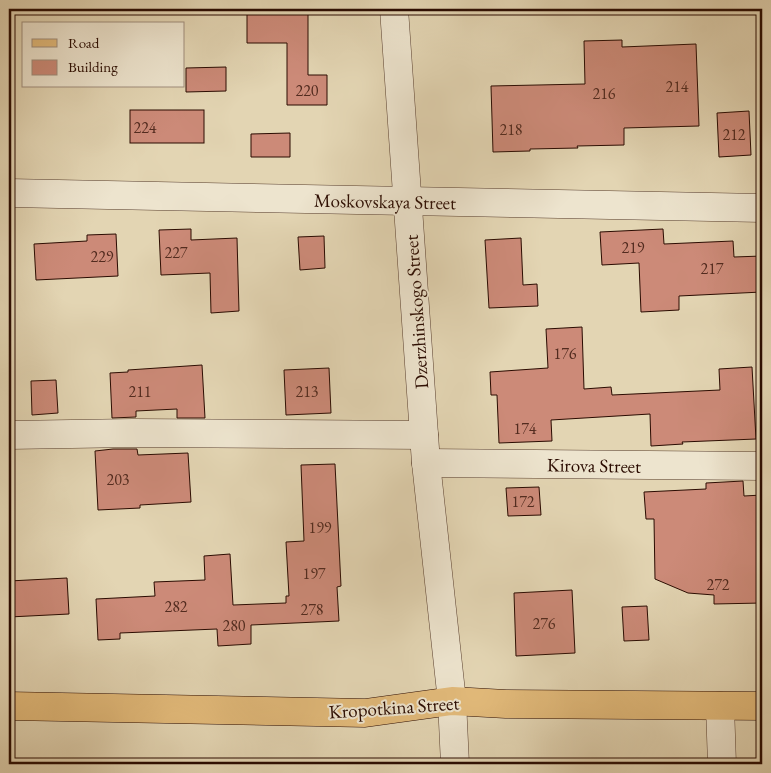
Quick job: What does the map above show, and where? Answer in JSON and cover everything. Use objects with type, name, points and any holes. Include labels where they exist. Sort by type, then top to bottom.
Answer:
[{"type":"main road","name":"Kropotkina Street","points":[[9,706],[365,713],[452,701],[506,704],[762,706]]},
{"type":"street","name":"Dzerzhinskogo Street","points":[[394,9],[426,463],[452,701],[455,764]]},
{"type":"street","name":"Moskovskaya Street","points":[[9,193],[762,208]]},
{"type":"street","points":[[9,435],[133,433],[424,435]]},
{"type":"street","name":"Kirova Street","points":[[426,463],[762,466]]},
{"type":"street","points":[[720,706],[722,764]]},
{"type":"building","points":[[247,9],[308,9],[308,75],[327,75],[327,105],[287,105],[287,43],[247,43]]},
{"type":"building","points":[[622,40],[622,47],[696,44],[699,126],[624,128],[624,145],[577,146],[578,148],[493,152],[491,86],[585,84],[584,41]]},
{"type":"building","points":[[226,67],[226,91],[186,92],[186,68]]},
{"type":"building","points":[[130,110],[204,110],[204,143],[130,143]]},
{"type":"building","points":[[749,111],[751,155],[719,157],[717,113]]},
{"type":"building","points":[[290,133],[290,157],[251,157],[251,134]]},
{"type":"building","points":[[191,229],[191,240],[237,238],[239,311],[211,313],[210,273],[161,275],[159,230]]},
{"type":"building","points":[[663,229],[664,244],[733,241],[734,257],[762,256],[762,292],[679,296],[679,310],[641,312],[639,263],[602,265],[600,232]]},
{"type":"building","points":[[116,234],[118,276],[36,280],[34,244],[87,241],[87,235]]},
{"type":"building","points":[[324,236],[325,268],[300,270],[298,237]]},
{"type":"building","points":[[521,238],[523,285],[537,284],[538,306],[489,308],[485,240]]},
{"type":"building","points":[[582,327],[584,389],[611,387],[612,395],[720,390],[719,369],[752,367],[756,439],[682,442],[683,444],[651,446],[650,414],[551,420],[552,441],[499,443],[497,395],[491,395],[490,372],[548,368],[546,329]]},
{"type":"building","points":[[202,365],[205,418],[177,418],[177,409],[136,411],[136,417],[112,418],[110,373]]},
{"type":"building","points":[[329,368],[331,413],[286,415],[284,370]]},
{"type":"building","points":[[56,380],[58,413],[32,415],[31,381]]},
{"type":"building","points":[[137,449],[138,455],[188,453],[191,502],[140,505],[140,508],[98,510],[95,451]]},
{"type":"building","points":[[335,464],[341,586],[337,587],[339,621],[251,625],[251,644],[218,646],[217,629],[120,633],[120,639],[98,640],[96,599],[155,596],[154,582],[205,580],[204,556],[230,554],[233,605],[286,603],[286,596],[289,596],[286,542],[304,541],[301,465]]},
{"type":"building","points":[[743,481],[744,496],[762,495],[762,603],[714,604],[714,595],[688,593],[655,579],[654,519],[646,519],[644,492],[706,489],[706,483]]},
{"type":"building","points":[[539,487],[541,515],[508,516],[506,488]]},
{"type":"building","points":[[67,578],[69,614],[9,617],[9,581]]},
{"type":"building","points":[[572,590],[575,653],[516,656],[514,593]]},
{"type":"building","points":[[647,606],[649,640],[624,641],[622,607]]}]
